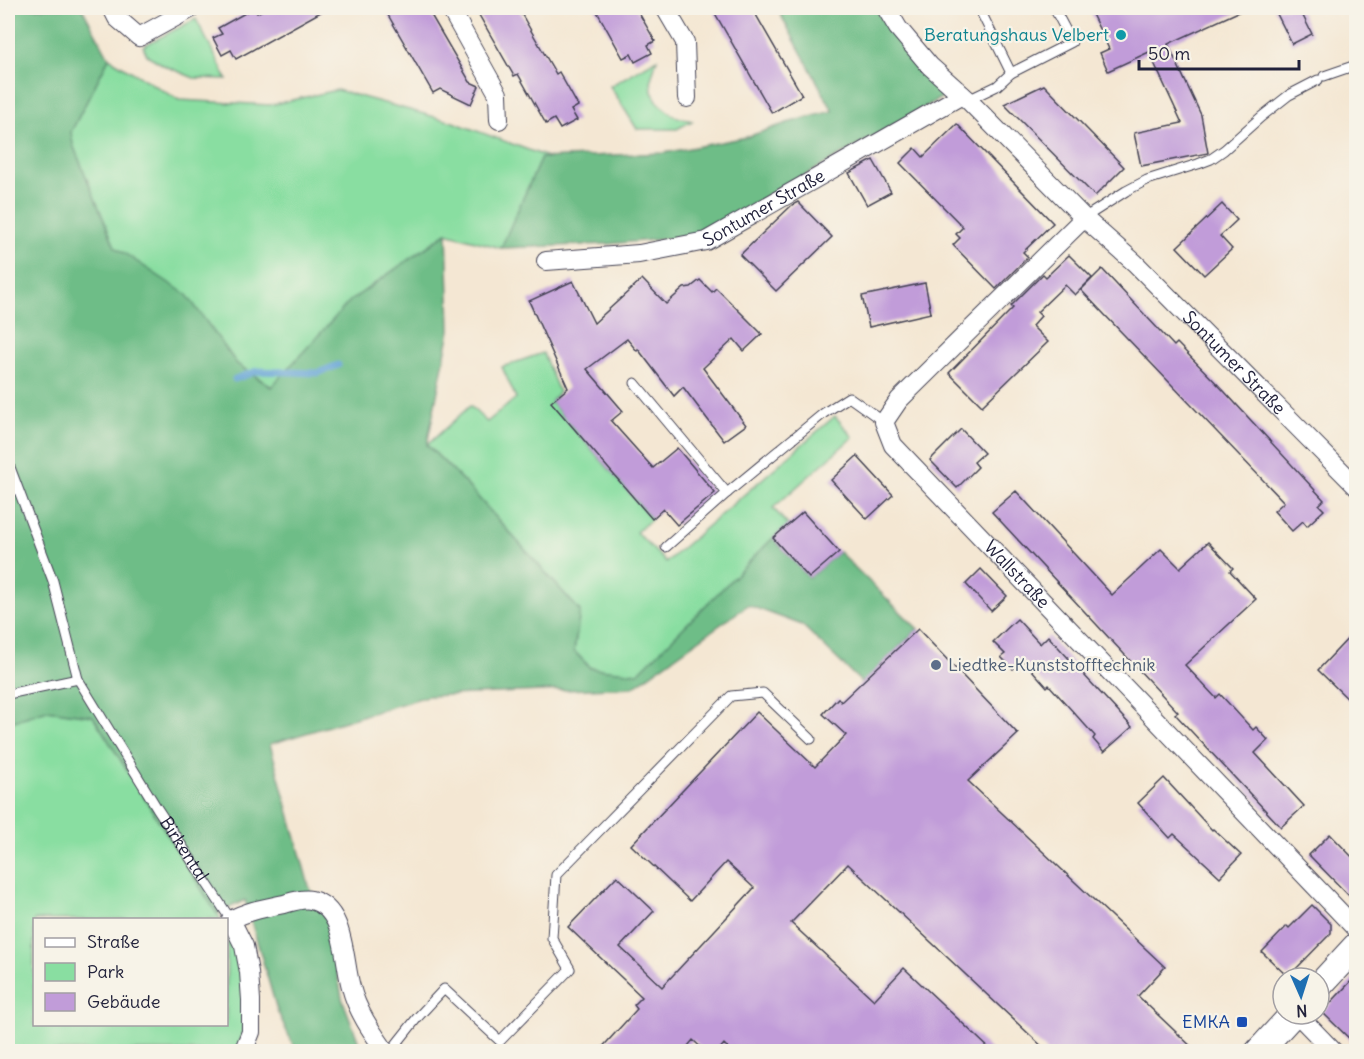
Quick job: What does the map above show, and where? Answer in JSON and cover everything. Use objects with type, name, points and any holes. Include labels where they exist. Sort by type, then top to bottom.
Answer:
[{"type":"main road","points":[[1331,973],[1356,946]]},
{"type":"main road","points":[[1258,1052],[1283,1026]]},
{"type":"street","points":[[112,8],[117,18],[139,37],[192,8]]},
{"type":"street","points":[[450,8],[498,94],[499,120]]},
{"type":"street","points":[[665,8],[685,42],[687,98]]},
{"type":"street","name":"Sontumer Straße","points":[[886,8],[898,28],[930,66],[965,98],[1084,218],[1135,263],[1356,486]]},
{"type":"street","name":"Sontumer Straße","points":[[546,261],[639,254],[706,242],[965,98]]},
{"type":"street","points":[[884,422],[899,400],[1084,218]]},
{"type":"street","name":"Wallstraße","points":[[884,422],[893,445],[1356,929]]},
{"type":"street","points":[[243,1052],[250,1032],[249,972],[244,946],[231,920],[242,914],[310,899],[327,908],[338,926],[345,947],[350,985],[355,1000],[372,1033],[388,1052]]},
{"type":"street","points":[[1307,1026],[1334,1052]]},
{"type":"lane","points":[[978,8],[1011,73]]},
{"type":"lane","points":[[965,98],[997,86],[1011,73],[1072,42],[1054,8]]},
{"type":"lane","points":[[1084,218],[1147,180],[1211,159],[1289,95],[1321,78],[1356,65]]},
{"type":"lane","points":[[635,383],[728,492]]},
{"type":"lane","points":[[666,547],[728,492],[824,413],[849,397],[884,422]]},
{"type":"lane","name":"Birkental","points":[[8,462],[53,581],[78,679],[157,808],[231,920]]},
{"type":"lane","points":[[8,694],[78,679]]},
{"type":"lane","points":[[388,1052],[444,989],[500,1041],[570,969],[552,938],[556,875],[731,696],[763,693],[811,739]]},
{"type":"green space","points":[[8,8],[82,8],[109,58],[71,132],[73,145],[115,247],[187,295],[237,364],[271,387],[350,301],[447,233],[450,330],[427,445],[466,484],[580,611],[574,651],[590,668],[638,673],[773,538],[809,578],[839,552],[918,629],[862,683],[802,625],[748,605],[633,687],[427,696],[270,744],[309,886],[328,921],[342,998],[362,1051],[296,1051],[277,1010],[245,900],[217,914],[93,716],[47,710],[8,723]]},
{"type":"green space","points":[[777,8],[876,8],[890,31],[946,95],[698,236],[608,244],[501,248],[541,158],[664,153],[747,137],[787,123],[833,111]]},
{"type":"green space","points":[[196,19],[227,79],[194,78],[165,66],[147,55],[143,46]]},
{"type":"green space","points":[[109,58],[179,100],[270,105],[337,90],[453,122],[550,158],[541,158],[501,248],[446,233],[350,301],[272,387],[237,364],[186,295],[115,247],[73,145],[71,132]]},
{"type":"green space","points":[[657,59],[651,79],[652,92],[659,104],[674,116],[692,121],[677,129],[637,129],[610,86]]},
{"type":"green space","points":[[543,353],[559,392],[551,402],[652,519],[636,532],[666,562],[835,416],[853,437],[773,508],[788,525],[638,674],[591,668],[574,651],[580,611],[466,484],[427,445],[470,406],[487,422],[516,398],[502,367]]},
{"type":"green space","points":[[47,710],[93,716],[220,918],[33,918],[33,1026],[228,1026],[228,930],[234,939],[243,974],[244,1031],[236,1051],[8,1051],[8,723]]},
{"type":"building","points":[[254,8],[257,13],[266,8],[328,8],[236,59],[231,50],[222,55],[213,38],[222,34],[218,28]]},
{"type":"building","points":[[384,8],[427,8],[470,82],[479,86],[471,104],[440,89],[433,93]]},
{"type":"building","points":[[475,8],[518,8],[556,74],[559,72],[578,106],[571,110],[577,120],[560,129],[554,119],[546,124],[518,74],[514,76]]},
{"type":"building","points":[[595,8],[636,8],[655,41],[648,45],[652,53],[635,62],[631,54],[623,58]]},
{"type":"building","points":[[712,8],[752,8],[802,95],[772,113]]},
{"type":"building","points":[[1089,8],[1247,8],[1168,44],[1201,115],[1208,153],[1141,166],[1134,133],[1182,123],[1149,52],[1108,71],[1100,53],[1109,49]]},
{"type":"building","points":[[1274,8],[1299,8],[1312,34],[1292,44]]},
{"type":"building","points":[[1044,85],[1124,167],[1095,196],[1004,104]]},
{"type":"building","points":[[957,124],[1053,223],[1023,252],[1028,257],[996,289],[953,245],[960,238],[956,234],[963,227],[900,163],[915,148],[923,157]]},
{"type":"building","points":[[873,160],[891,192],[867,205],[849,173]]},
{"type":"building","points":[[798,202],[832,237],[776,291],[740,255],[792,205]]},
{"type":"building","points":[[1222,204],[1237,220],[1220,236],[1232,249],[1204,275],[1177,247]]},
{"type":"building","points":[[1069,255],[1092,278],[1075,295],[1065,285],[1037,312],[1041,316],[1032,326],[1048,342],[982,406],[949,373],[1043,274],[1046,277]]},
{"type":"building","points":[[1102,269],[1174,346],[1177,343],[1224,391],[1324,500],[1319,505],[1324,510],[1307,526],[1303,521],[1292,531],[1274,511],[1284,502],[1081,290]]},
{"type":"building","points":[[642,279],[666,304],[684,288],[691,287],[700,280],[712,292],[716,288],[762,334],[744,351],[734,339],[703,368],[746,425],[724,441],[683,387],[674,396],[638,349],[637,351],[627,339],[587,369],[623,411],[611,421],[653,468],[677,448],[715,493],[677,525],[663,509],[652,519],[551,402],[568,388],[529,301],[573,281],[594,323]]},
{"type":"building","points":[[925,283],[931,313],[869,327],[862,296]]},
{"type":"building","points":[[961,429],[984,453],[974,462],[978,467],[957,488],[930,460]]},
{"type":"building","points":[[857,456],[893,495],[867,519],[831,480]]},
{"type":"building","points":[[1016,491],[1112,595],[1161,549],[1180,568],[1208,542],[1233,568],[1230,571],[1256,599],[1185,665],[1216,698],[1220,694],[1253,730],[1256,727],[1268,740],[1255,753],[1304,806],[1281,827],[1175,714],[1178,712],[992,512]]},
{"type":"building","points":[[803,512],[839,552],[809,578],[773,538]]},
{"type":"building","points":[[981,569],[1007,596],[991,611],[966,584]]},
{"type":"building","points":[[1017,619],[1040,644],[1048,636],[1132,727],[1104,752],[1093,739],[1095,736],[1023,660],[1013,669],[1001,657],[1005,654],[993,642]]},
{"type":"building","points":[[918,629],[1018,734],[968,781],[1165,967],[1138,996],[1197,1052],[1048,1052],[848,864],[791,923],[874,1000],[904,968],[993,1052],[732,1052],[724,1044],[717,1052],[706,1052],[693,1040],[683,1052],[598,1052],[637,1009],[634,1005],[642,997],[568,927],[617,876],[654,911],[620,947],[662,987],[754,888],[726,862],[690,901],[631,845],[757,712],[815,767],[846,735],[823,714],[838,698],[841,702]]},
{"type":"building","points":[[1356,630],[1356,707],[1318,670]]},
{"type":"building","points":[[1164,778],[1212,830],[1241,855],[1220,877],[1174,834],[1170,838],[1138,803]]},
{"type":"building","points":[[1330,834],[1356,861],[1356,903],[1309,855]]},
{"type":"building","points":[[1312,905],[1331,924],[1331,933],[1299,966],[1277,966],[1262,952],[1287,926],[1289,928]]},
{"type":"building","points":[[1356,976],[1356,1045],[1331,1021],[1331,1002]]},
{"type":"waterway","points":[[235,379],[257,371],[318,373],[338,365]]},
{"type":"place","name":"Beratungshaus Velbert","points":[[1121,35]]},
{"type":"place","name":"Liedtke-Kunststofftechnik","points":[[936,665]]},
{"type":"place","name":"EMKA","points":[[1242,1022]]}]
